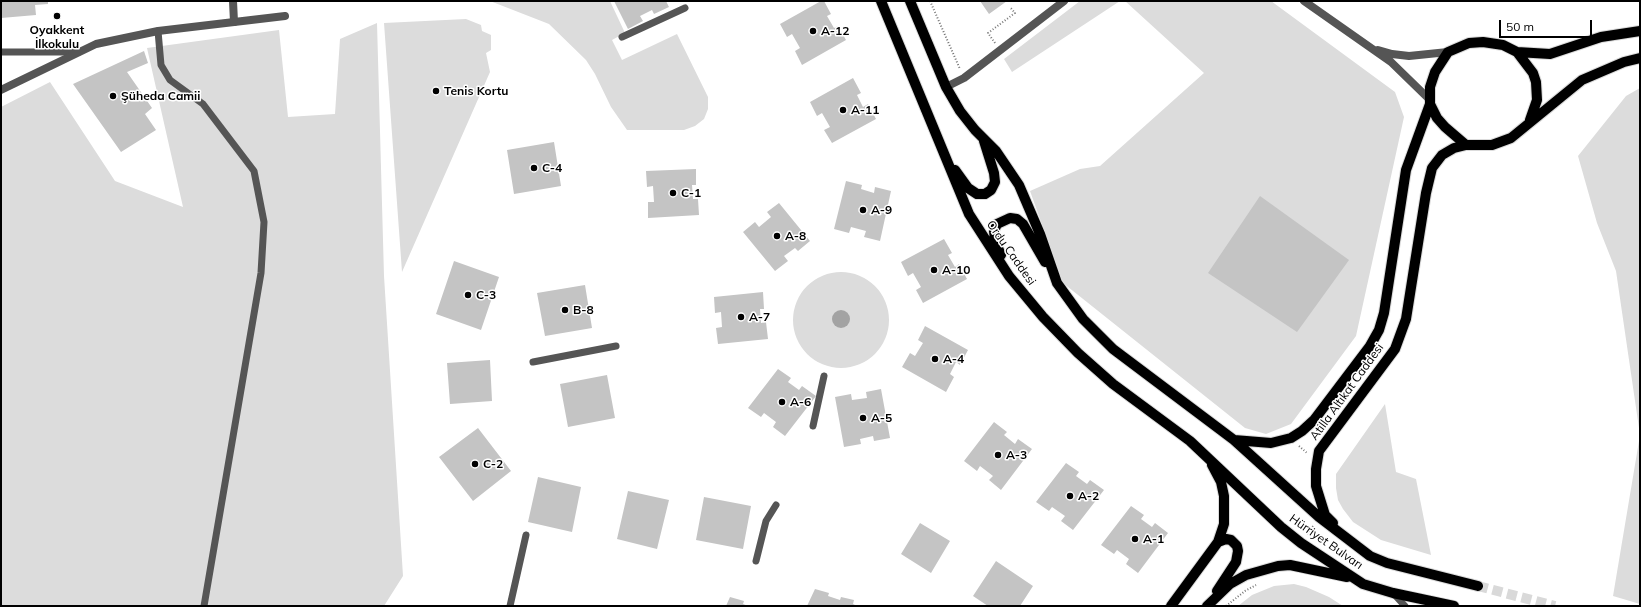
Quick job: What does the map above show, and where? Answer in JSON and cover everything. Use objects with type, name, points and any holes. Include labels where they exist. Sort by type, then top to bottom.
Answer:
[{"type":"main road","name":"Ordu Caddesi","points":[[881,1],[969,214],[1009,276],[1043,317],[1078,353],[1113,384],[1190,441],[1207,456]]},
{"type":"main road","name":"Ordu Caddesi","points":[[910,1],[946,87],[960,111],[1006,164],[1019,185],[1040,234],[1057,284],[1083,319],[1113,349],[1234,440]]},
{"type":"main road","points":[[1640,31],[1601,37],[1550,54],[1517,52],[1503,45],[1483,42],[1469,43],[1448,52],[1435,72],[1430,87],[1430,101],[1445,127],[1466,145],[1492,145],[1511,138],[1582,80],[1624,62],[1640,58]]},
{"type":"main road","points":[[1517,52],[1533,73],[1536,82],[1537,100],[1530,121]]},
{"type":"main road","name":"Atilla Altıkat Caddesi","points":[[1234,440],[1271,443],[1291,438],[1302,431],[1314,420],[1366,352],[1379,330],[1384,313],[1406,170],[1430,101]]},
{"type":"main road","points":[[939,143],[968,188],[977,194],[985,194],[991,190],[995,182],[994,173],[984,140]]},
{"type":"main road","name":"Atilla Altıkat Caddesi","points":[[1355,546],[1325,515],[1316,486],[1317,460],[1319,451],[1388,361],[1395,349],[1406,319],[1426,193],[1432,168],[1442,155],[1454,148],[1466,145]]},
{"type":"main road","points":[[1009,276],[995,241],[994,231],[997,224],[1010,218],[1017,219],[1023,224],[1057,284]]},
{"type":"main road","name":"Hürriyet Bulvarı","points":[[1234,440],[1319,517],[1370,556],[1387,563],[1478,586]]},
{"type":"main road","points":[[1171,606],[1218,542],[1224,524],[1224,496],[1221,482],[1207,456]]},
{"type":"main road","name":"Hürriyet Bulvarı","points":[[1207,456],[1281,527],[1301,543],[1355,578],[1375,589],[1454,606]]},
{"type":"main road","points":[[1209,603],[1236,562],[1238,556],[1237,546],[1231,540],[1226,539],[1218,542]]},
{"type":"main road","points":[[1209,603],[1230,584],[1246,575],[1278,566],[1303,567],[1355,578]]},
{"type":"street","points":[[233,1],[234,22]]},
{"type":"street","points":[[946,87],[964,78],[1064,1]]},
{"type":"street","points":[[1304,1],[1371,48],[1406,75],[1430,101]]},
{"type":"street","points":[[1,90],[96,44],[158,31],[254,21],[285,16]]},
{"type":"street","points":[[1371,48],[1392,54],[1409,56],[1448,52]]},
{"type":"lane","points":[[622,37],[685,8]]},
{"type":"lane","points":[[158,31],[161,65],[170,80],[203,104],[254,171],[264,222],[261,273],[204,606]]},
{"type":"lane","points":[[1,52],[79,52]]},
{"type":"lane","points":[[533,362],[616,346]]},
{"type":"lane","points":[[813,426],[824,376]]},
{"type":"lane","points":[[756,562],[766,521],[776,505]]},
{"type":"lane","points":[[510,606],[526,535]]},
{"type":"lane","points":[[1393,593],[1405,606]]},
{"type":"path","points":[[930,1],[964,78]]},
{"type":"path","points":[[1000,50],[988,32],[1015,13],[1010,7]]},
{"type":"path","points":[[1291,438],[1317,460]]},
{"type":"shaded area","points":[[490,1],[610,1],[625,33],[612,40],[622,60],[677,34],[708,97],[708,109],[704,119],[695,126],[684,130],[627,130],[611,107],[595,74],[586,60],[549,24]]},
{"type":"shaded area","points":[[1080,1],[1120,1],[1012,72],[1004,59]]},
{"type":"shaded area","points":[[1125,1],[1271,1],[1395,92],[1404,117],[1356,336],[1291,424],[1266,434],[1245,428],[1063,283],[1030,191],[1080,169],[1100,166],[1204,73]]},
{"type":"shaded area","points":[[466,19],[481,25],[482,31],[491,35],[491,50],[486,53],[490,72],[402,272],[384,23]]},
{"type":"shaded area","points":[[377,23],[384,276],[403,576],[384,606],[1,606],[1,107],[50,82],[115,181],[183,207],[147,48],[279,30],[288,117],[335,114],[340,39]]},
{"type":"shaded area","points":[[1640,88],[1640,435],[1616,271],[1597,223],[1578,156],[1626,96]]},
{"type":"shaded area","points":[[841,272],[859,275],[875,286],[886,302],[889,320],[886,338],[875,354],[859,365],[841,368],[823,365],[807,354],[796,338],[793,320],[796,302],[807,286],[823,275]]},
{"type":"shaded area","points":[[837,310],[845,310],[850,315],[848,326],[845,328],[837,328],[832,323],[832,315]]},
{"type":"shaded area","points":[[1385,404],[1396,472],[1416,479],[1431,555],[1381,540],[1353,522],[1338,500],[1336,474]]},
{"type":"shaded area","points":[[1640,435],[1640,604],[1613,596]]},
{"type":"shaded area","points":[[1294,584],[1306,587],[1329,597],[1343,606],[1238,606],[1252,595],[1274,586]]},
{"type":"building","points":[[1,1],[48,1],[48,4],[35,5],[36,15],[1,18]]},
{"type":"building","points":[[614,1],[666,1],[669,7],[654,14],[652,10],[640,16],[643,21],[628,29]]},
{"type":"building","name":"A-12","points":[[821,1],[824,1],[831,14],[827,16],[834,28],[838,26],[846,40],[802,65],[795,51],[800,48],[792,34],[787,37],[780,24]]},
{"type":"building","points":[[980,1],[1007,1],[989,14]]},
{"type":"building","name":"Şüheda Camii","points":[[144,51],[148,63],[127,72],[152,108],[145,114],[156,130],[121,152],[73,84]]},
{"type":"building","name":"A-11","points":[[853,78],[861,93],[857,95],[863,107],[868,104],[876,119],[832,143],[824,130],[830,127],[822,113],[817,116],[810,102]]},
{"type":"building","name":"C-4","points":[[554,142],[561,186],[514,194],[507,150]]},
{"type":"building","name":"C-1","points":[[696,169],[696,185],[692,185],[693,199],[698,199],[699,215],[648,218],[648,202],[654,202],[653,186],[647,187],[646,171]]},
{"type":"building","name":"A-9","points":[[846,181],[862,185],[861,189],[874,193],[875,187],[891,191],[880,241],[864,237],[866,231],[851,227],[849,233],[834,229]]},
{"type":"building","points":[[1260,196],[1349,260],[1297,332],[1208,273]]},
{"type":"building","name":"A-8","points":[[779,203],[810,241],[798,251],[795,248],[784,256],[788,261],[775,271],[743,232],[755,222],[759,227],[771,217],[767,212]]},
{"type":"building","name":"A-10","points":[[944,239],[952,253],[948,255],[955,267],[959,264],[967,279],[923,303],[916,290],[921,287],[913,273],[908,276],[901,262]]},
{"type":"building","name":"C-3","points":[[454,261],[499,277],[481,330],[436,314]]},
{"type":"building","name":"B-8","points":[[585,285],[592,328],[545,336],[537,293]]},
{"type":"building","name":"A-7","points":[[763,292],[764,309],[760,309],[761,323],[766,322],[768,339],[718,344],[716,328],[722,327],[721,312],[715,313],[714,297]]},
{"type":"building","name":"A-4","points":[[925,326],[968,350],[960,365],[956,362],[950,374],[954,377],[946,392],[902,367],[910,353],[915,356],[923,343],[918,340]]},
{"type":"building","points":[[490,360],[492,401],[450,404],[447,363]]},
{"type":"building","name":"A-6","points":[[778,369],[791,378],[788,382],[799,390],[802,386],[816,396],[785,436],[773,427],[776,422],[764,413],[761,417],[748,408]]},
{"type":"building","points":[[607,375],[615,418],[568,427],[560,384]]},
{"type":"building","name":"A-5","points":[[881,389],[890,438],[874,441],[873,436],[860,439],[861,444],[844,447],[835,397],[851,394],[852,400],[867,398],[866,392]]},
{"type":"building","name":"A-3","points":[[994,422],[1007,432],[1004,435],[1015,444],[1018,439],[1032,449],[1001,490],[989,480],[993,476],[980,466],[977,471],[964,461]]},
{"type":"building","name":"C-2","points":[[478,428],[511,471],[473,501],[439,457]]},
{"type":"building","name":"A-2","points":[[1066,463],[1079,472],[1076,476],[1087,484],[1090,480],[1104,490],[1073,530],[1061,521],[1065,516],[1052,507],[1049,511],[1036,502]]},
{"type":"building","points":[[538,477],[581,487],[572,532],[528,522]]},
{"type":"building","points":[[628,491],[669,500],[657,549],[617,539]]},
{"type":"building","points":[[704,497],[751,506],[743,549],[696,540]]},
{"type":"building","name":"A-1","points":[[1131,506],[1144,515],[1141,519],[1152,527],[1155,523],[1168,533],[1138,573],[1126,564],[1129,559],[1117,550],[1114,554],[1101,545]]},
{"type":"building","points":[[920,523],[950,541],[931,573],[901,554]]},
{"type":"building","points":[[996,561],[1033,586],[1020,606],[988,606],[973,596]]},
{"type":"building","points":[[815,589],[829,593],[828,596],[840,600],[841,597],[854,600],[853,604],[857,606],[807,606]]},
{"type":"building","points":[[730,597],[744,601],[743,604],[748,606],[726,606]]},
{"type":"tunnel","points":[[1478,586],[1555,606]]},
{"type":"place","name":"Oyakkent İlkokulu","points":[[57,16]]},
{"type":"place","name":"A-12","points":[[813,31]]},
{"type":"place","name":"Tenis Kortu","points":[[436,91]]},
{"type":"place","name":"Şüheda Camii","points":[[113,96]]},
{"type":"place","name":"A-11","points":[[843,110]]},
{"type":"place","name":"C-4","points":[[534,168]]},
{"type":"place","name":"C-1","points":[[673,193]]},
{"type":"place","name":"A-9","points":[[863,210]]},
{"type":"place","name":"A-8","points":[[777,236]]},
{"type":"place","name":"A-10","points":[[934,270]]},
{"type":"place","name":"C-3","points":[[468,295]]},
{"type":"place","name":"B-8","points":[[565,310]]},
{"type":"place","name":"A-7","points":[[741,317]]},
{"type":"place","name":"A-4","points":[[935,359]]},
{"type":"place","name":"A-6","points":[[782,402]]},
{"type":"place","name":"A-5","points":[[863,418]]},
{"type":"place","name":"A-3","points":[[998,455]]},
{"type":"place","name":"C-2","points":[[475,464]]},
{"type":"place","name":"A-2","points":[[1070,496]]},
{"type":"place","name":"A-1","points":[[1135,539]]}]
